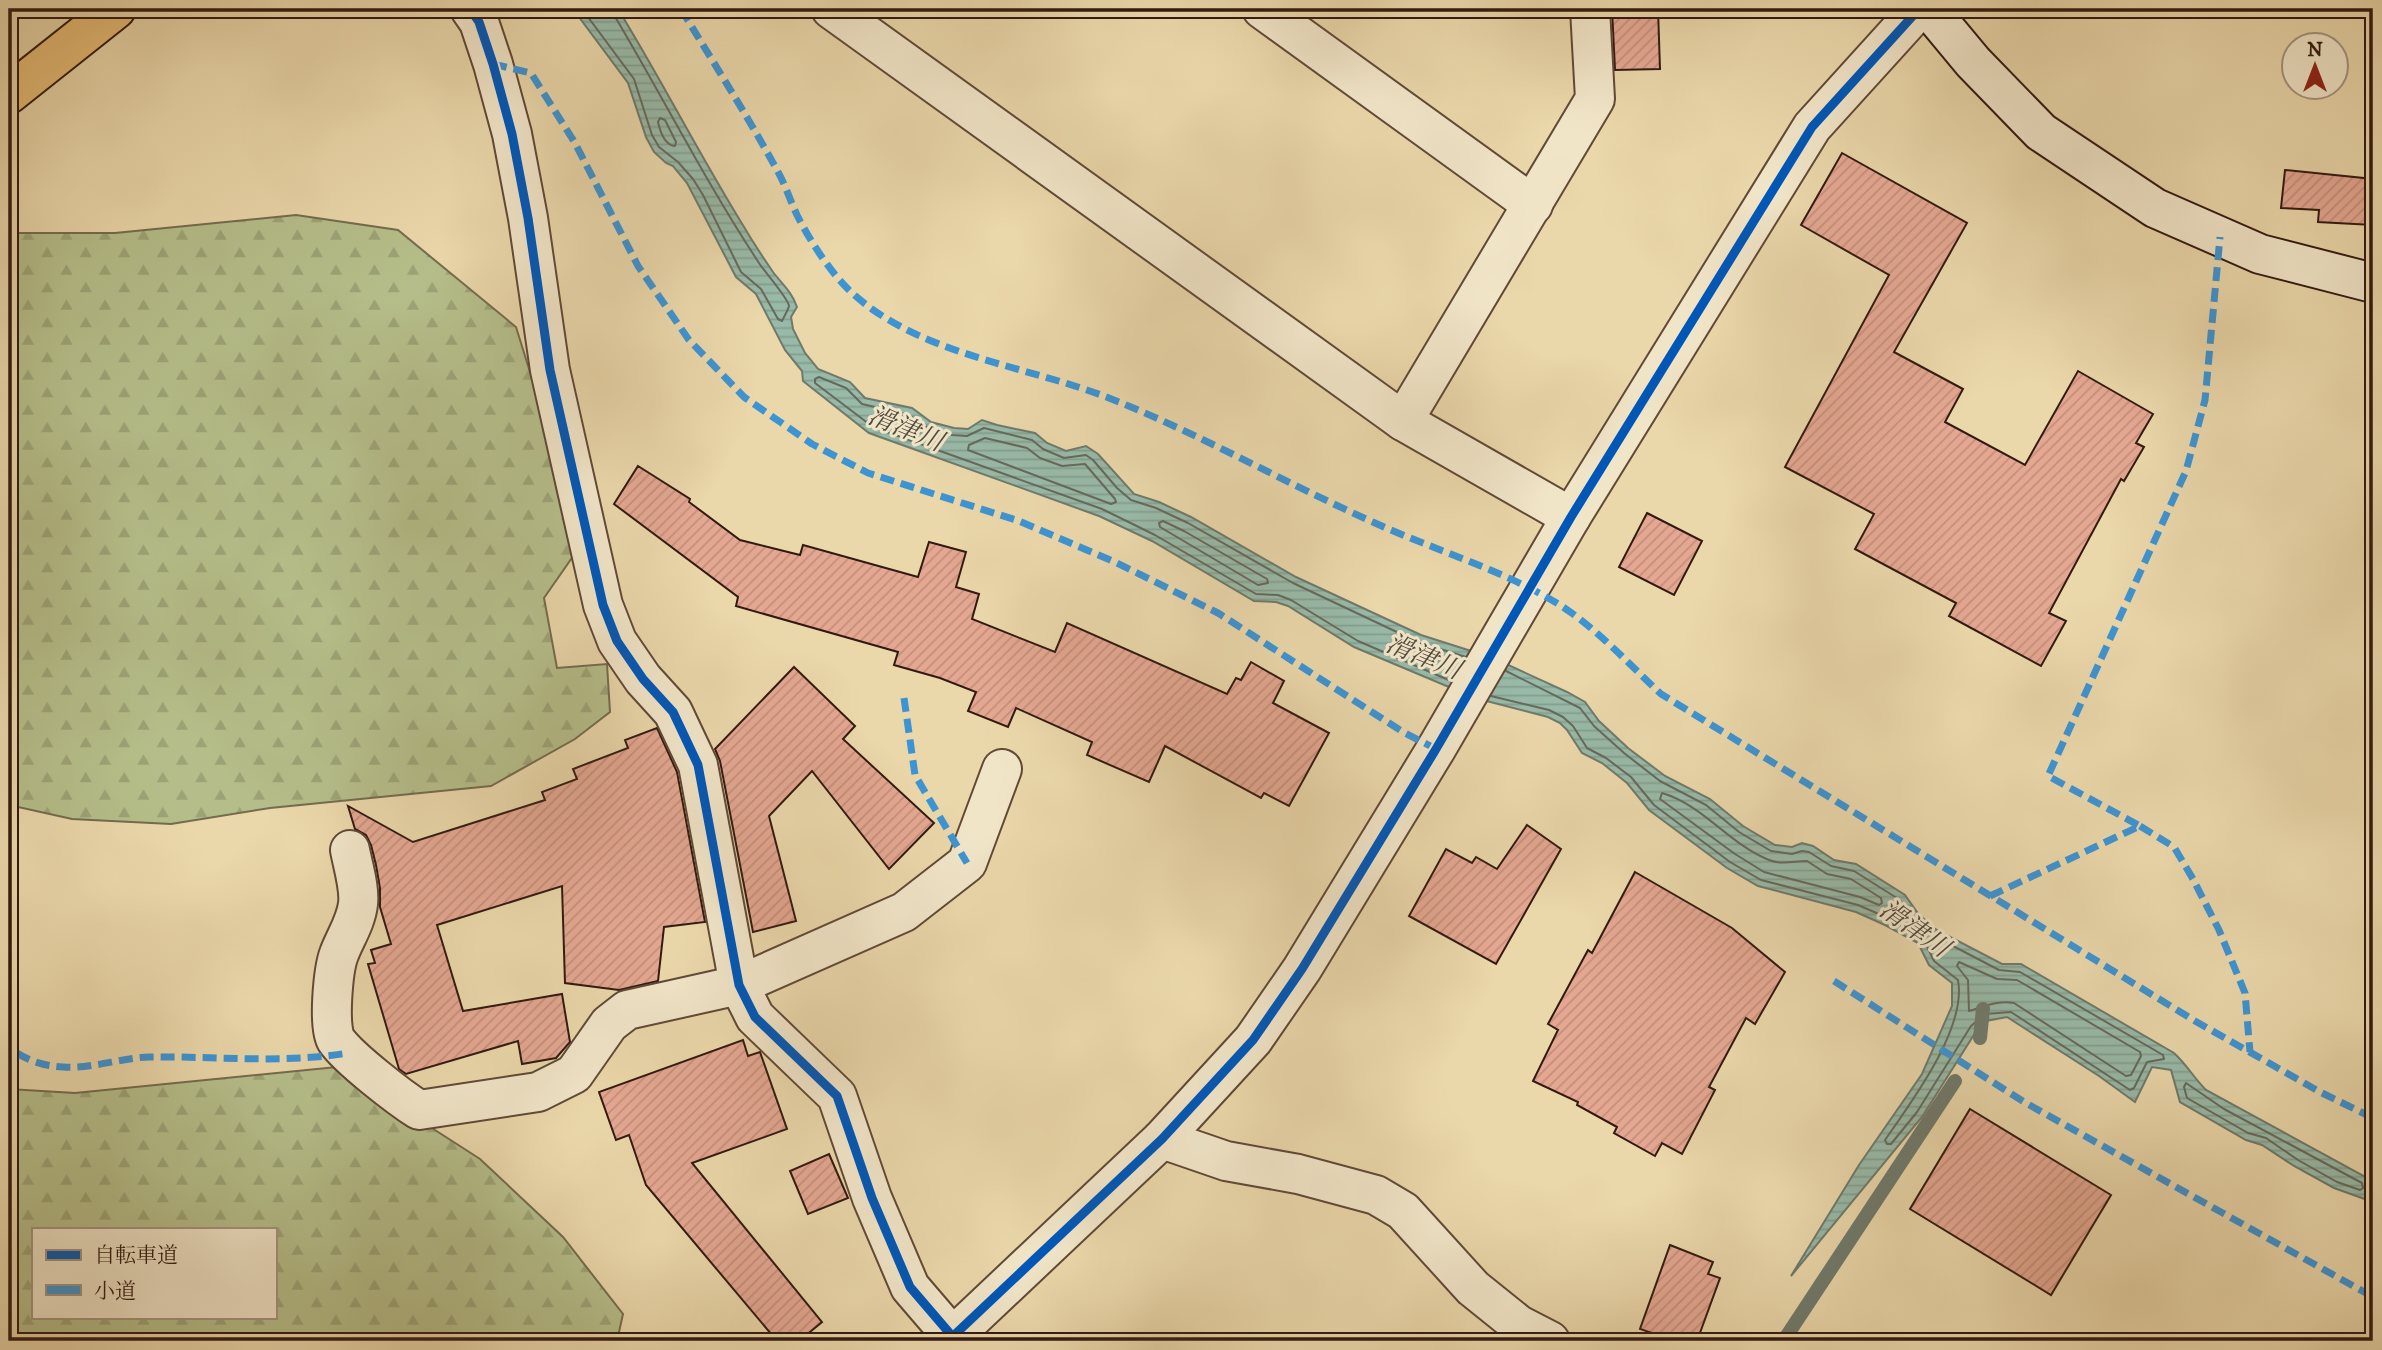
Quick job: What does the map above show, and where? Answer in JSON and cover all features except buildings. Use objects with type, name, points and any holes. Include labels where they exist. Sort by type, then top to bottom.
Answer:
[{"type":"highway","points":[[9,94],[116,9]]},
{"type":"street","points":[[470,9],[479,22],[512,134],[528,218],[550,370],[603,605],[617,641],[643,679],[673,712],[698,765],[739,985],[755,1017],[837,1096],[872,1198],[911,1287],[950,1339],[1163,1139],[1253,1040],[1302,969],[1572,517],[1812,127],[1919,9]]},
{"type":"street","points":[[831,9],[1403,421],[1572,517]]},
{"type":"street","points":[[1262,9],[1533,205]]},
{"type":"street","points":[[1403,421],[1595,99],[1590,9]]},
{"type":"street","points":[[1929,9],[1973,62],[2040,132],[2155,208],[2260,254],[2373,283]]},
{"type":"street","points":[[350,850],[359,903],[349,936],[338,956],[332,1026],[335,1038],[348,1053],[419,1110],[538,1091],[574,1074],[609,1024],[627,1010],[739,985],[904,912],[967,863],[1002,769]]},
{"type":"street","points":[[1163,1139],[1226,1161],[1298,1174],[1376,1195],[1403,1211],[1473,1288],[1519,1325],[1550,1341]]},
{"type":"green space","points":[[296,215],[398,230],[516,327],[558,462],[576,552],[544,598],[557,668],[607,664],[610,712],[575,739],[491,786],[270,808],[171,824],[72,819],[9,805],[9,233],[115,233]]},
{"type":"green space","points":[[337,1067],[480,1159],[563,1237],[623,1314],[617,1341],[9,1341],[9,1089],[75,1093]]},
{"type":"water","name":"滑津川","points":[[573,9],[618,9],[745,228],[792,297],[797,307],[791,317],[793,329],[805,353],[818,369],[850,382],[865,398],[912,408],[931,422],[968,429],[982,420],[1035,433],[1047,443],[1066,451],[1086,446],[1098,454],[1134,494],[1191,517],[1296,577],[1421,635],[1493,658],[1567,692],[1585,702],[1599,721],[1628,748],[1665,776],[1710,799],[1743,826],[1775,845],[1792,847],[1802,843],[1813,846],[1834,860],[1856,864],[1905,895],[1933,928],[2002,964],[2021,964],[2174,1053],[2206,1090],[2373,1181],[2373,1202],[2334,1188],[2262,1145],[2246,1140],[2180,1102],[2171,1070],[2152,1067],[2135,1102],[2007,1017],[1986,1021],[1977,1030],[1922,1117],[1791,1276],[1859,1165],[1922,1074],[1952,1006],[1952,983],[1929,965],[1918,943],[1856,912],[1758,886],[1727,868],[1649,810],[1627,783],[1602,763],[1582,753],[1567,730],[1548,717],[1475,698],[1354,647],[1288,606],[1276,602],[1254,601],[1152,541],[1099,516],[869,433],[803,381],[802,371],[785,350],[756,294],[736,277],[687,183],[673,166],[654,152],[646,137],[628,83]]},
{"type":"waterway","points":[[1980,1038],[1983,1009]]},
{"type":"waterway","points":[[1786,1337],[1955,1081]]},
{"type":"marked path","points":[[681,9],[766,149],[814,246],[843,284],[878,313],[940,345],[1077,387],[1143,412],[1375,523],[1542,594],[1589,626],[1661,694],[2195,1021],[2320,1092],[2373,1118]]},
{"type":"marked path","points":[[493,64],[531,73],[575,143],[638,266],[689,340],[744,397],[812,444],[868,473],[1019,521],[1115,562],[1218,613],[1403,732],[1436,749]]},
{"type":"marked path","points":[[1990,896],[2140,826],[2048,776],[2186,471],[2205,400],[2220,237]]},
{"type":"marked path","points":[[904,698],[915,775],[967,863]]},
{"type":"marked path","points":[[2140,826],[2174,847],[2219,930],[2245,993],[2250,1052]]},
{"type":"marked path","points":[[1834,981],[2024,1102],[2373,1297]]},
{"type":"marked path","points":[[17,1053],[45,1065],[74,1067],[149,1057],[273,1059],[348,1053]]},
{"type":"cycle path","points":[[470,9],[479,22],[512,134],[528,218],[550,370],[603,605],[617,641],[643,679],[673,712],[698,765],[739,985],[755,1017],[837,1096],[872,1198],[910,1287],[952,1336]]},
{"type":"cycle path","points":[[948,1341],[1162,1139],[1253,1040],[1302,969],[1436,749],[1571,517],[1812,127],[1919,9]]}]
